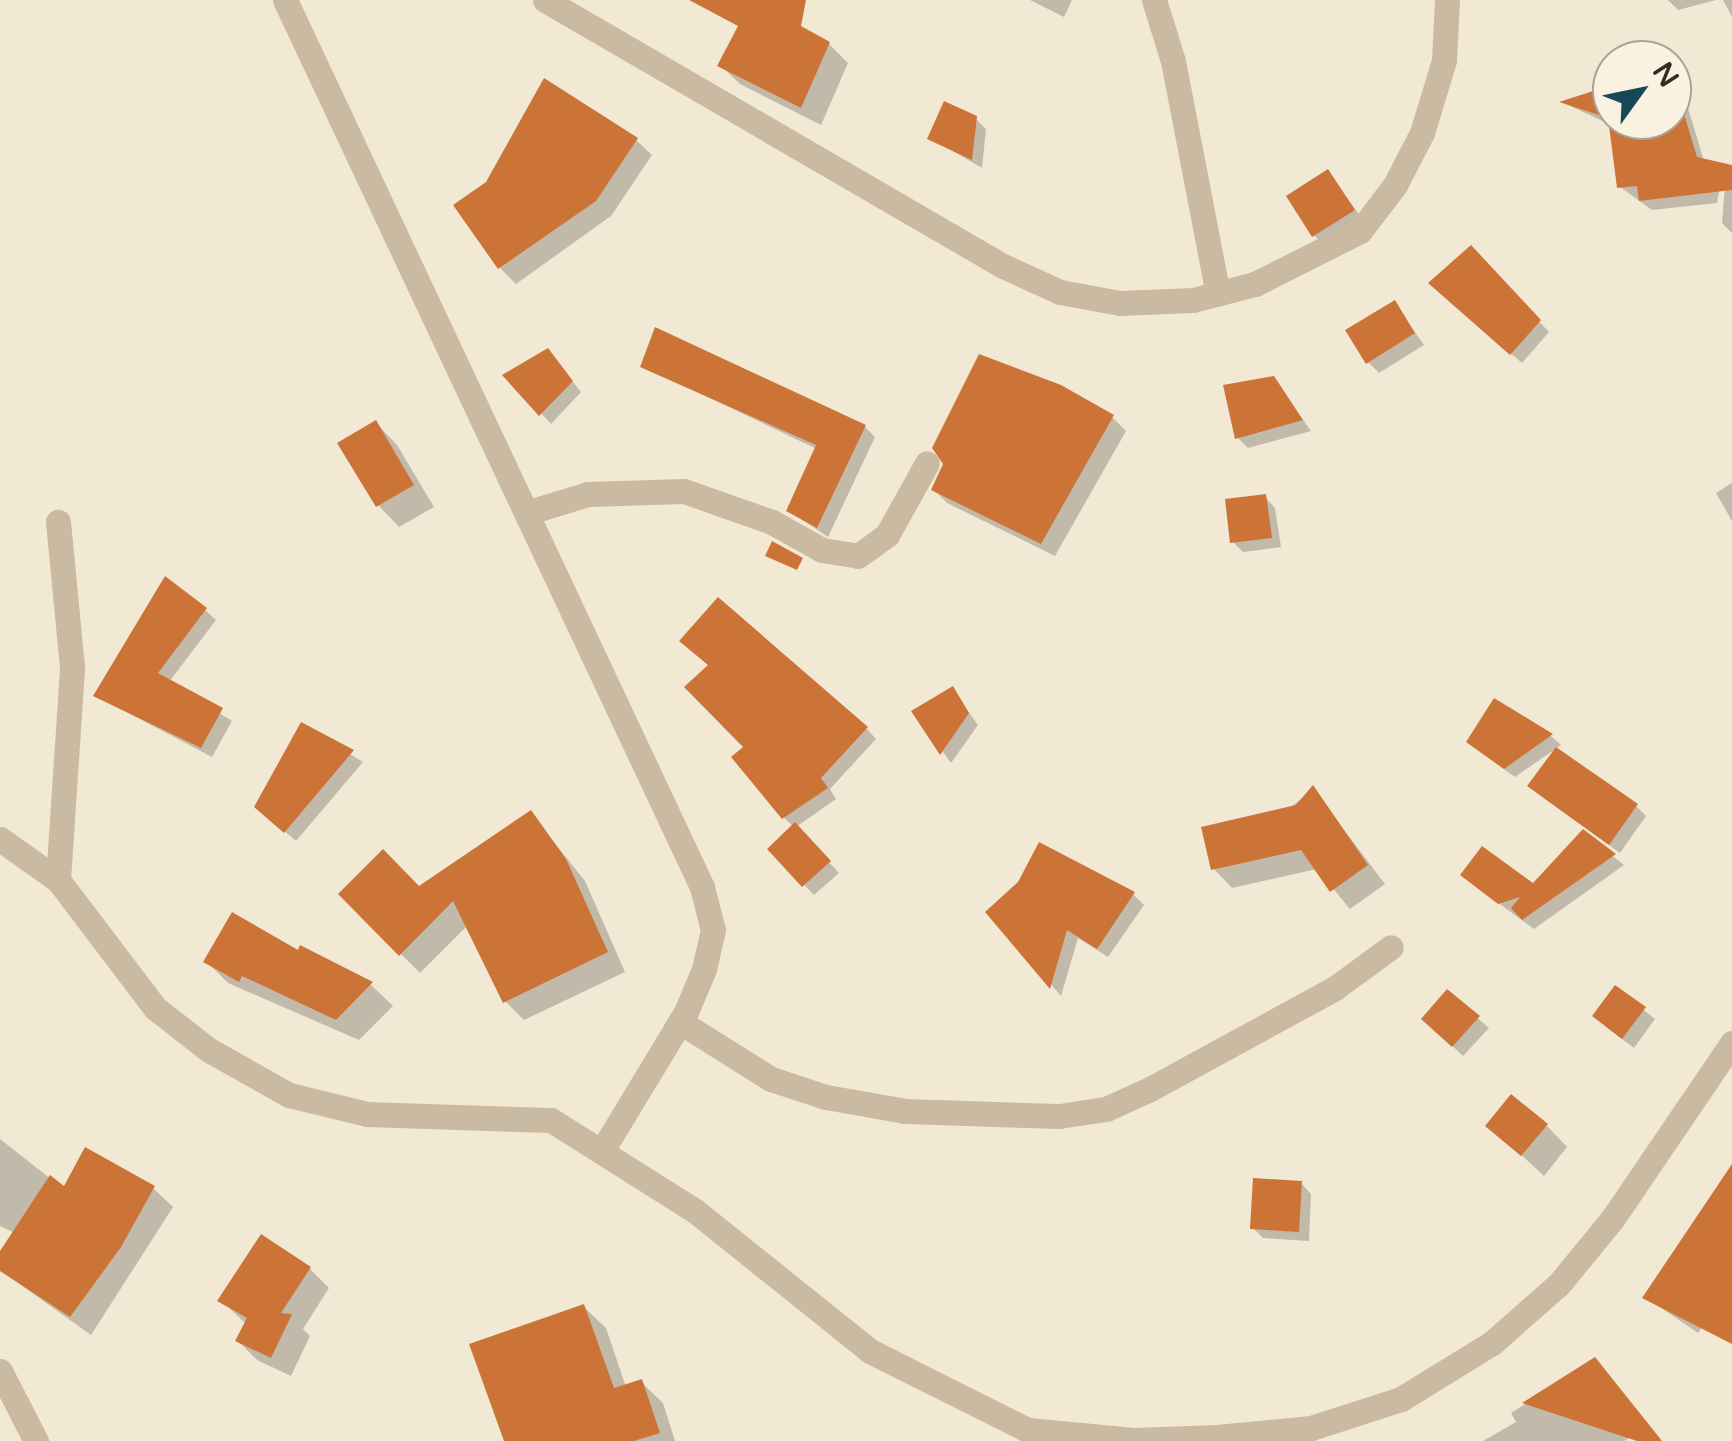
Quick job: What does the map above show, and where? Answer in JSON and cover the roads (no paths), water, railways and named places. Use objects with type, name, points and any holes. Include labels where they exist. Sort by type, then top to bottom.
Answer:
[{"type":"street","points":[[285,0],[702,887],[713,930],[680,1022],[603,1150]]},
{"type":"street","points":[[545,0],[946,234],[1060,292],[1120,304],[1218,294],[1255,284],[1360,231],[1396,185],[1422,133],[1444,60],[1447,0]]},
{"type":"street","points":[[1154,0],[1173,61],[1218,294]]},
{"type":"street","points":[[529,512],[588,494],[684,491],[772,522],[822,550],[858,556],[886,535],[927,463]]},
{"type":"street","points":[[58,522],[72,667],[58,880]]},
{"type":"street","points":[[0,839],[58,880],[155,1008],[208,1050],[289,1094],[367,1114],[527,1115],[551,1120],[694,1210],[870,1351],[1028,1430],[1134,1440],[1217,1438],[1312,1428],[1401,1399],[1492,1344],[1558,1284],[1613,1218],[1732,1043]]},
{"type":"street","points":[[680,1022],[771,1079],[826,1098],[905,1111],[1060,1116],[1106,1110],[1150,1090],[1335,988],[1391,947]]},
{"type":"street","points":[[0,1371],[36,1441]]}]
